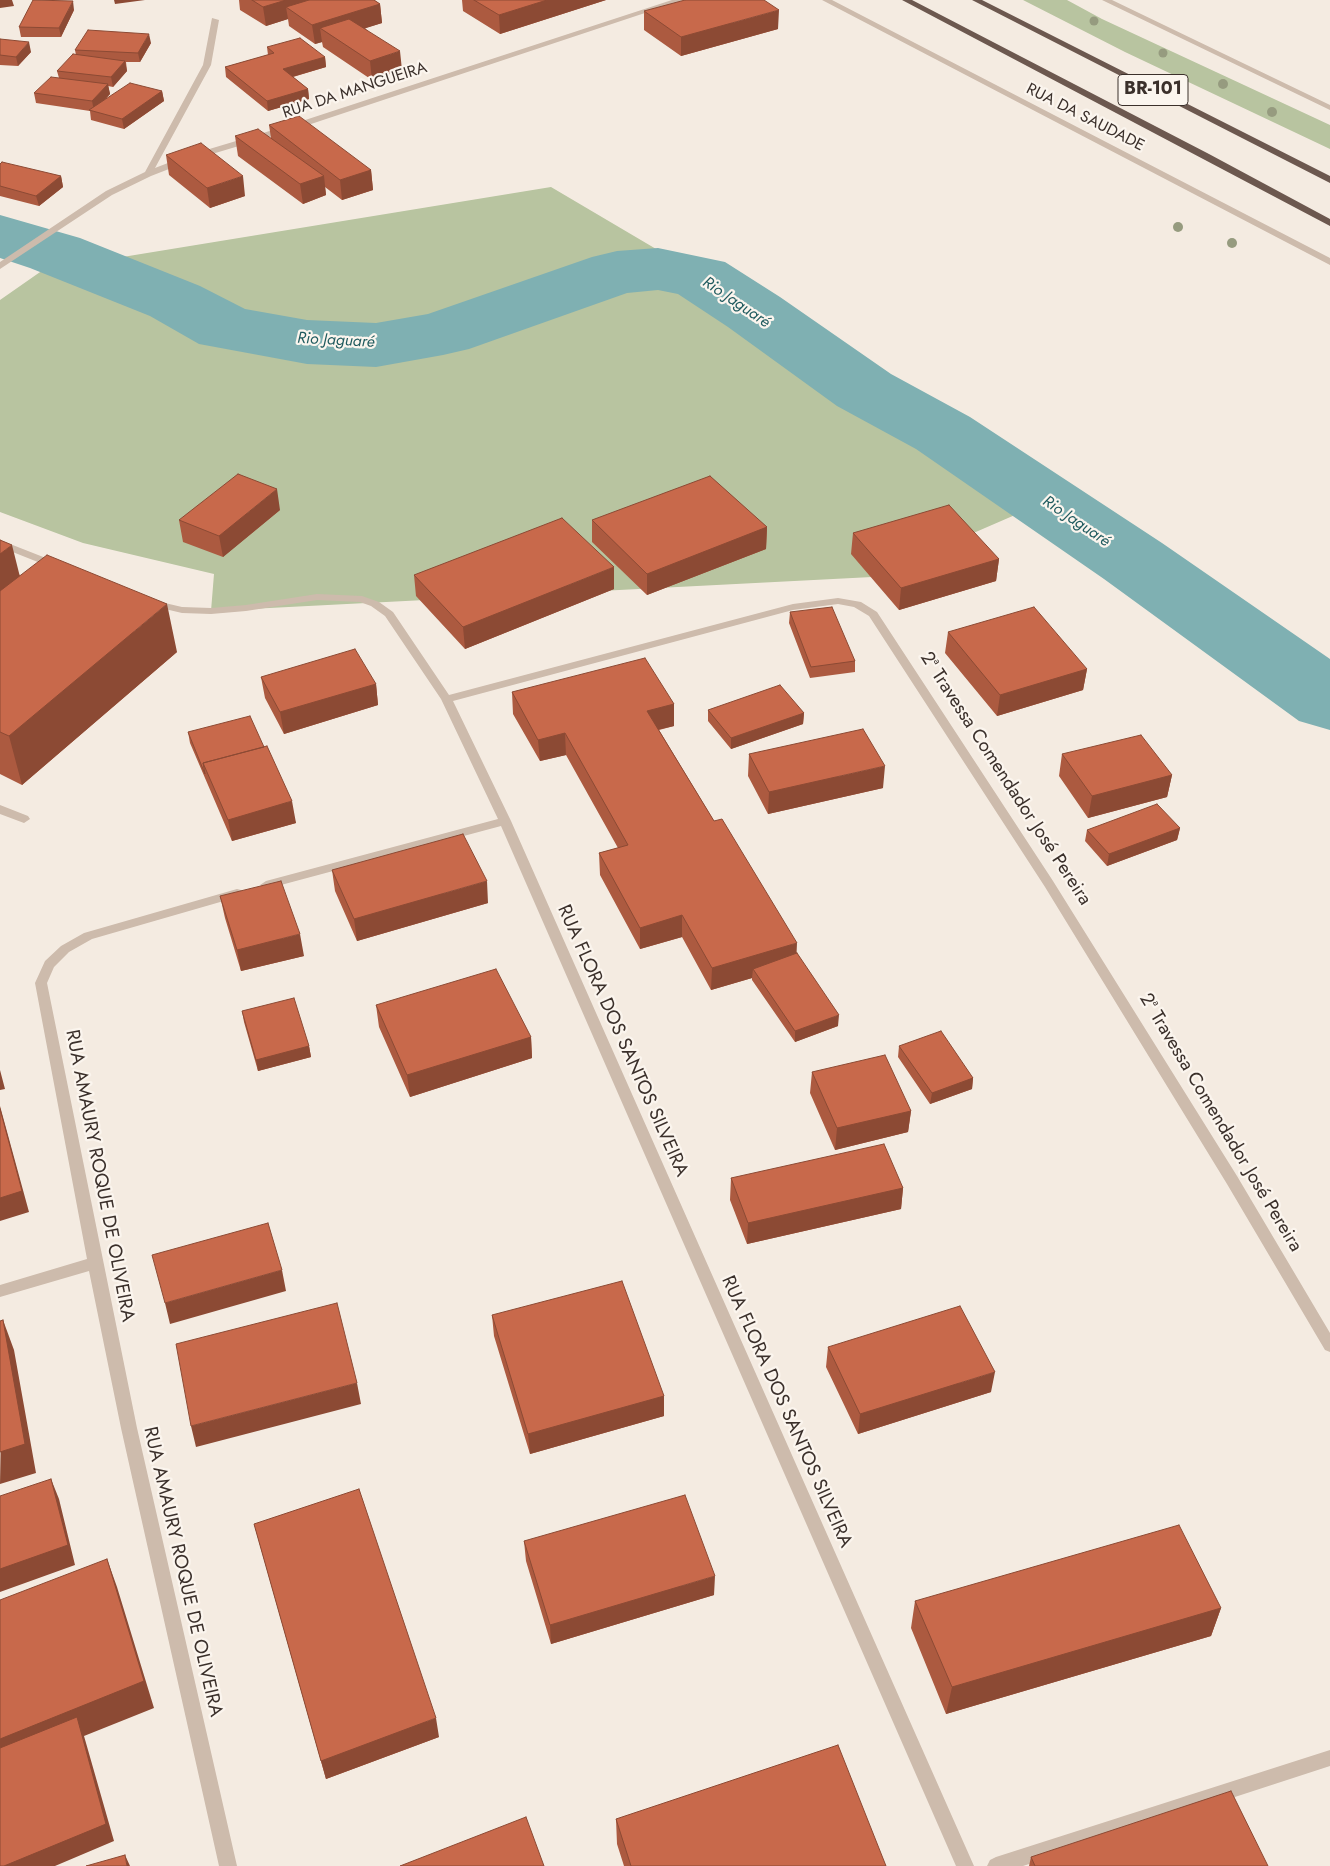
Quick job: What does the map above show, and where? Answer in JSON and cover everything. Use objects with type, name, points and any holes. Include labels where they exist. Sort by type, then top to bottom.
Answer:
[{"type":"highway","name":"BR-101","points":[[906,0],[1330,223]]},
{"type":"highway","name":"BR-101","points":[[976,0],[1330,180]]},
{"type":"street","name":"RUA DA MANGUEIRA","points":[[3,264],[108,192],[189,158],[306,123],[680,0]]},
{"type":"street","name":"RUA DA SAUDADE","points":[[826,0],[1330,262]]},
{"type":"street","points":[[1106,0],[1330,108]]},
{"type":"street","points":[[148,174],[207,65],[215,20]]},
{"type":"street","points":[[0,543],[73,573]]},
{"type":"street","name":"RUA FLORA DOS SANTOS SILVEIRA","points":[[135,597],[182,610],[211,611],[246,608],[317,597],[342,596],[362,599],[375,604],[389,614],[446,699],[505,821],[966,1866]]},
{"type":"street","name":"2ª Travessa Comendador José Pereira","points":[[446,699],[793,607],[838,601],[857,604],[874,614],[1054,892],[1232,1180],[1330,1346]]},
{"type":"street","points":[[0,809],[24,819]]},
{"type":"street","name":"RUA AMAURY ROQUE DE OLIVEIRA","points":[[228,1866],[95,1263],[41,983],[49,964],[65,949],[88,936],[203,902],[505,821]]},
{"type":"street","points":[[0,1291],[95,1263]]},
{"type":"street","points":[[996,1866],[1330,1758]]},
{"type":"green space","points":[[1023,0],[1067,0],[1102,19],[1330,125],[1330,149],[1125,52]]},
{"type":"green space","points":[[551,187],[1068,492],[872,577],[211,611],[214,574],[83,543],[0,512],[0,300],[43,270]]},
{"type":"building","points":[[33,0],[73,1],[59,28],[19,27]]},
{"type":"building","points":[[252,0],[286,0],[263,7]]},
{"type":"building","points":[[309,0],[374,0],[380,4],[312,25],[286,7]]},
{"type":"building","points":[[474,0],[547,0],[499,15]]},
{"type":"building","points":[[685,0],[764,0],[779,10],[681,37],[644,11]]},
{"type":"building","points":[[349,19],[400,51],[370,61],[320,28]]},
{"type":"building","points":[[88,30],[149,34],[138,53],[75,50]]},
{"type":"building","points":[[300,38],[325,57],[283,69],[308,89],[267,101],[225,67],[274,53],[267,47]]},
{"type":"building","points":[[0,39],[29,42],[16,57],[0,55]]},
{"type":"building","points":[[73,54],[125,61],[111,77],[57,71]]},
{"type":"building","points":[[51,77],[108,84],[92,101],[34,93]]},
{"type":"building","points":[[130,83],[162,91],[122,119],[89,110]]},
{"type":"building","points":[[299,116],[371,170],[340,180],[269,125]]},
{"type":"building","points":[[258,129],[324,176],[300,184],[235,136]]},
{"type":"building","points":[[201,143],[243,176],[207,188],[166,155]]},
{"type":"building","points":[[2,162],[61,176],[36,196],[0,186],[0,164]]},
{"type":"building","points":[[238,474],[277,489],[219,536],[179,520]]},
{"type":"building","points":[[710,476],[767,527],[647,574],[592,520]]},
{"type":"building","points":[[949,505],[999,559],[901,588],[853,533]]},
{"type":"building","points":[[562,518],[614,567],[463,627],[414,575]]},
{"type":"building","points":[[0,540],[12,545],[0,554]]},
{"type":"building","points":[[47,555],[167,604],[9,736],[0,732],[0,591]]},
{"type":"building","points":[[832,607],[855,661],[811,667],[790,612]]},
{"type":"building","points":[[1034,607],[1087,669],[1000,695],[948,632]]},
{"type":"building","points":[[355,649],[376,684],[280,712],[261,677]]},
{"type":"building","points":[[645,658],[674,704],[647,711],[714,821],[722,819],[797,943],[712,968],[682,915],[640,928],[599,853],[628,845],[565,733],[538,740],[512,692]]},
{"type":"building","points":[[780,685],[804,713],[731,738],[708,710]]},
{"type":"building","points":[[250,716],[264,747],[203,763],[205,774],[188,732]]},
{"type":"building","points":[[863,729],[885,766],[769,792],[749,754]]},
{"type":"building","points":[[1141,735],[1172,775],[1092,796],[1062,754]]},
{"type":"building","points":[[267,746],[292,801],[228,820],[203,763]]},
{"type":"building","points":[[1157,804],[1180,828],[1109,854],[1087,830]]},
{"type":"building","points":[[463,834],[487,881],[354,919],[332,870]]},
{"type":"building","points":[[281,881],[300,934],[237,950],[220,896]]},
{"type":"building","points":[[797,953],[839,1015],[795,1031],[753,969]]},
{"type":"building","points":[[496,969],[531,1037],[407,1075],[376,1005]]},
{"type":"building","points":[[294,998],[309,1046],[256,1060],[242,1011]]},
{"type":"building","points":[[941,1031],[973,1078],[932,1093],[899,1046]]},
{"type":"building","points":[[885,1055],[911,1111],[837,1128],[812,1072]]},
{"type":"building","points":[[0,1109],[22,1191],[0,1198]]},
{"type":"building","points":[[884,1144],[903,1188],[748,1223],[731,1178]]},
{"type":"building","points":[[268,1223],[282,1270],[165,1303],[152,1255]]},
{"type":"building","points":[[622,1281],[664,1396],[528,1434],[492,1315]]},
{"type":"building","points":[[337,1303],[357,1383],[191,1426],[176,1344]]},
{"type":"building","points":[[960,1306],[995,1372],[860,1414],[828,1347]]},
{"type":"building","points":[[3,1320],[25,1444],[0,1452],[0,1321]]},
{"type":"building","points":[[51,1479],[68,1545],[0,1569],[0,1496]]},
{"type":"building","points":[[359,1489],[436,1718],[321,1761],[254,1524]]},
{"type":"building","points":[[685,1495],[715,1576],[550,1625],[524,1541]]},
{"type":"building","points":[[1179,1525],[1221,1608],[952,1687],[915,1601]]},
{"type":"building","points":[[107,1559],[144,1681],[0,1739],[0,1600]]},
{"type":"building","points":[[77,1717],[106,1824],[0,1866],[0,1748]]},
{"type":"building","points":[[838,1745],[886,1866],[631,1866],[616,1819]]},
{"type":"building","points":[[1231,1791],[1268,1866],[1035,1866],[1031,1857]]},
{"type":"building","points":[[526,1817],[544,1866],[400,1866]]},
{"type":"building","points":[[125,1855],[127,1866],[86,1866]]},
{"type":"waterway","name":"Rio Jaguaré","points":[[0,236],[55,253],[175,301],[225,328],[307,342],[376,345],[443,333],[617,272],[658,269],[700,277],[754,312],[864,390],[943,433],[1133,561],[1330,701]]}]
